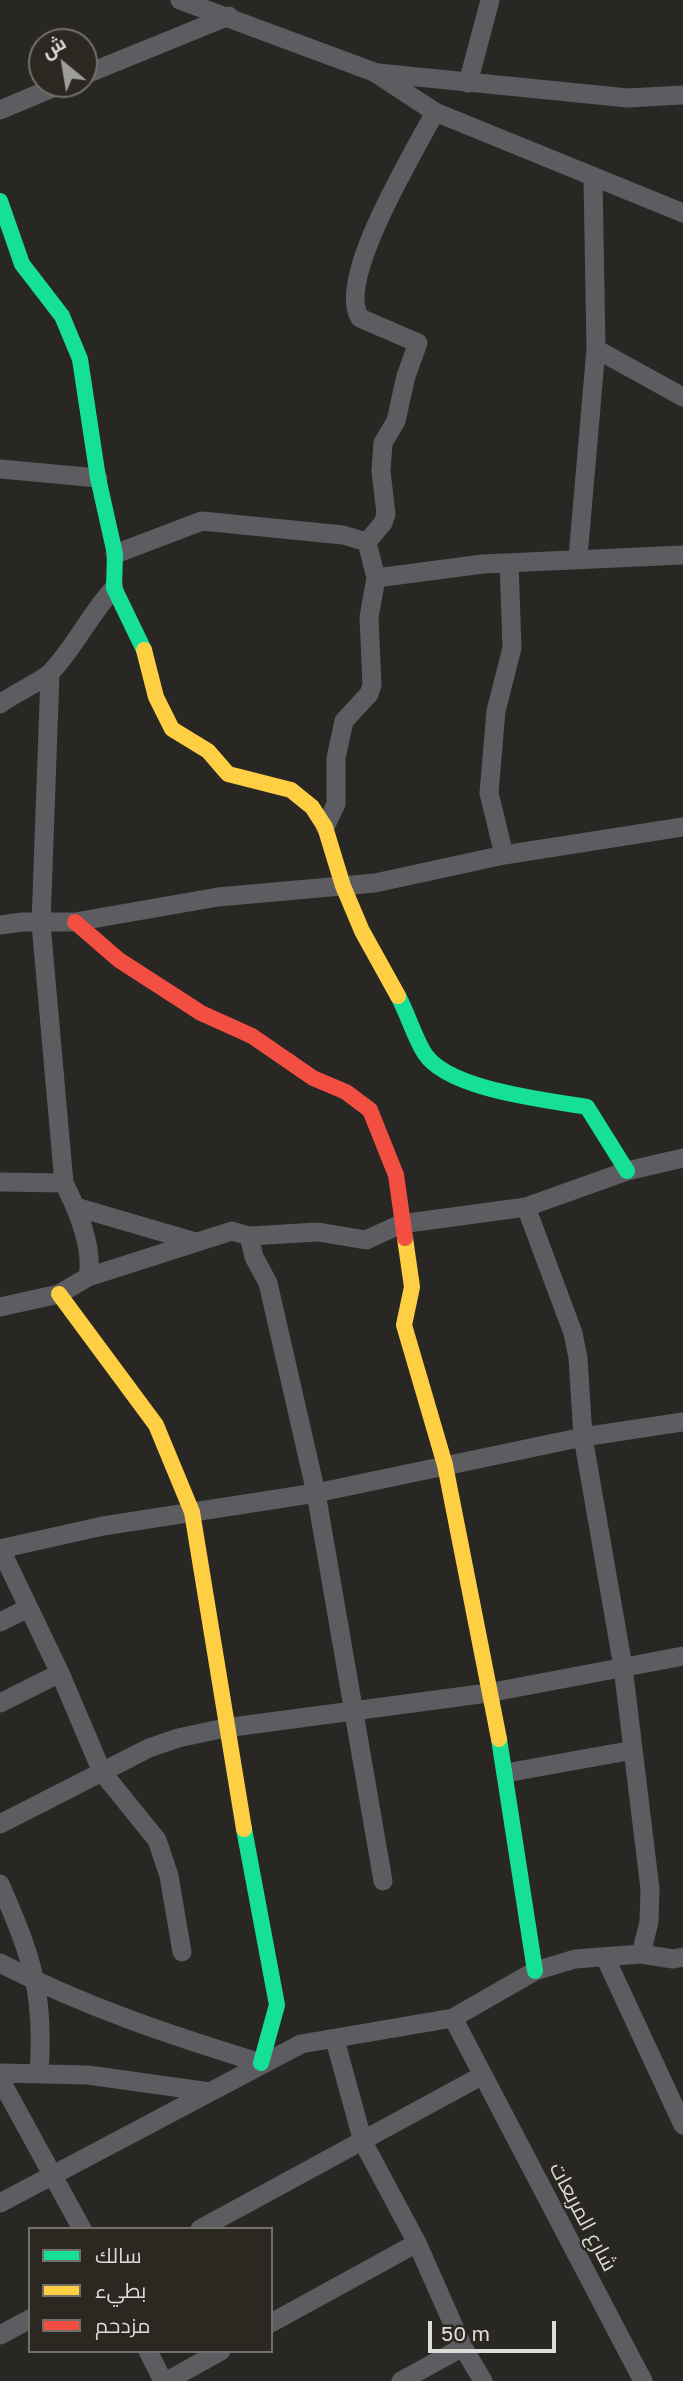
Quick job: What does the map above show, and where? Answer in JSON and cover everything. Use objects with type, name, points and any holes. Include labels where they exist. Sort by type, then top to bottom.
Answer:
[{"type":"street","points":[[180,0],[374,72],[435,112],[683,213]]},
{"type":"street","points":[[468,83],[490,0]]},
{"type":"street","points":[[98,69],[229,16]]},
{"type":"street","points":[[374,72],[628,98],[683,94]]},
{"type":"street","points":[[0,110],[29,98]]},
{"type":"street","points":[[367,542],[383,523],[386,514],[381,471],[383,443],[397,421],[406,376],[418,343],[360,317],[355,309],[354,291],[359,269],[383,212],[435,112]]},
{"type":"street","points":[[578,557],[596,349],[593,177]]},
{"type":"street","points":[[0,201],[22,264],[62,316],[80,359],[98,478],[115,554],[114,588],[146,653],[156,697],[172,729],[198,743],[228,774],[291,790],[304,798],[325,827],[343,886],[381,969],[412,1022],[426,1056],[461,1080],[502,1093],[587,1107],[627,1171]]},
{"type":"street","points":[[596,349],[683,397]]},
{"type":"street","points":[[0,469],[98,478]]},
{"type":"street","points":[[115,554],[202,521],[343,535],[367,542]]},
{"type":"street","points":[[325,827],[336,804],[336,758],[344,721],[369,694],[372,685],[369,617],[376,578],[367,542]]},
{"type":"street","points":[[376,578],[578,557],[683,555]]},
{"type":"street","points":[[504,855],[489,793],[496,711],[512,648],[509,564]]},
{"type":"street","points":[[0,704],[19,689],[50,674],[95,609],[114,588]]},
{"type":"street","points":[[50,674],[41,924],[64,1183],[76,1207],[91,1266],[88,1277]]},
{"type":"street","points":[[0,925],[22,922],[75,922],[218,897],[375,883],[504,855],[683,828]]},
{"type":"street","points":[[75,922],[119,960],[201,1013],[252,1036],[313,1078],[346,1092],[370,1111],[396,1175],[412,1287],[404,1325],[446,1465],[488,1693],[506,1773],[535,1971]]},
{"type":"street","points":[[0,1307],[60,1294],[88,1277],[232,1231],[249,1236],[318,1232],[366,1240],[401,1224],[526,1206],[627,1171],[683,1158]]},
{"type":"street","points":[[0,1182],[64,1183]]},
{"type":"street","points":[[526,1206],[573,1333],[583,1437],[623,1667],[650,1889],[649,1922],[641,1954]]},
{"type":"street","points":[[76,1207],[197,1242]]},
{"type":"street","points":[[249,1236],[254,1256],[268,1283],[316,1493],[383,1881]]},
{"type":"street","points":[[60,1294],[156,1425],[192,1512],[225,1728],[277,2005],[261,2063]]},
{"type":"street","points":[[182,1952],[169,1876],[157,1840],[102,1772],[60,1673],[0,1549],[103,1527],[316,1493],[583,1437],[683,1422]]},
{"type":"street","points":[[0,1622],[29,1608]]},
{"type":"street","points":[[0,1824],[149,1748],[225,1728],[488,1693],[683,1656]]},
{"type":"street","points":[[0,1703],[60,1673]]},
{"type":"street","points":[[506,1773],[632,1750]]},
{"type":"street","points":[[0,1884],[28,1948],[37,1982],[41,2007],[39,2072]]},
{"type":"street","points":[[0,2203],[301,2044],[453,2018],[535,1971],[575,1959],[641,1954],[673,1959],[683,1957]]},
{"type":"street","points":[[605,1957],[680,2112]]},
{"type":"street","points":[[0,1963],[37,1982],[161,2032],[261,2063]]},
{"type":"street","name":"شارع المربعات","points":[[453,2018],[643,2381]]},
{"type":"street","points":[[335,2040],[363,2142],[417,2243],[463,2347],[483,2381]]},
{"type":"street","points":[[0,2073],[88,2075],[210,2092]]},
{"type":"street","points":[[204,2227],[483,2075]]},
{"type":"street","points":[[0,2079],[81,2227]]},
{"type":"street","points":[[273,2322],[417,2243]]},
{"type":"street","points":[[0,2334],[28,2320]]},
{"type":"street","points":[[401,2381],[463,2347]]},
{"type":"street","points":[[149,2353],[165,2381],[217,2353]]},
{"type":"traffic: fast","points":[[0,201],[22,264],[62,316],[80,359],[98,478],[115,554],[114,588],[144,650]]},
{"type":"traffic: fast","points":[[398,996],[421,1047],[437,1066],[476,1085],[524,1097],[587,1107],[627,1171]]},
{"type":"traffic: fast","points":[[499,1739],[535,1971]]},
{"type":"traffic: fast","points":[[244,1829],[277,2005],[261,2063]]},
{"type":"traffic: slow","points":[[144,650],[156,697],[172,729],[208,751],[228,774],[291,790],[312,807],[325,827],[343,886],[362,931],[398,996]]},
{"type":"traffic: slow","points":[[405,1238],[412,1287],[404,1325],[445,1465],[499,1739]]},
{"type":"traffic: slow","points":[[59,1294],[156,1425],[192,1512],[244,1829]]},
{"type":"traffic: jam","points":[[75,922],[119,960],[201,1013],[252,1036],[313,1078],[346,1092],[370,1110],[396,1175],[405,1238]]}]
